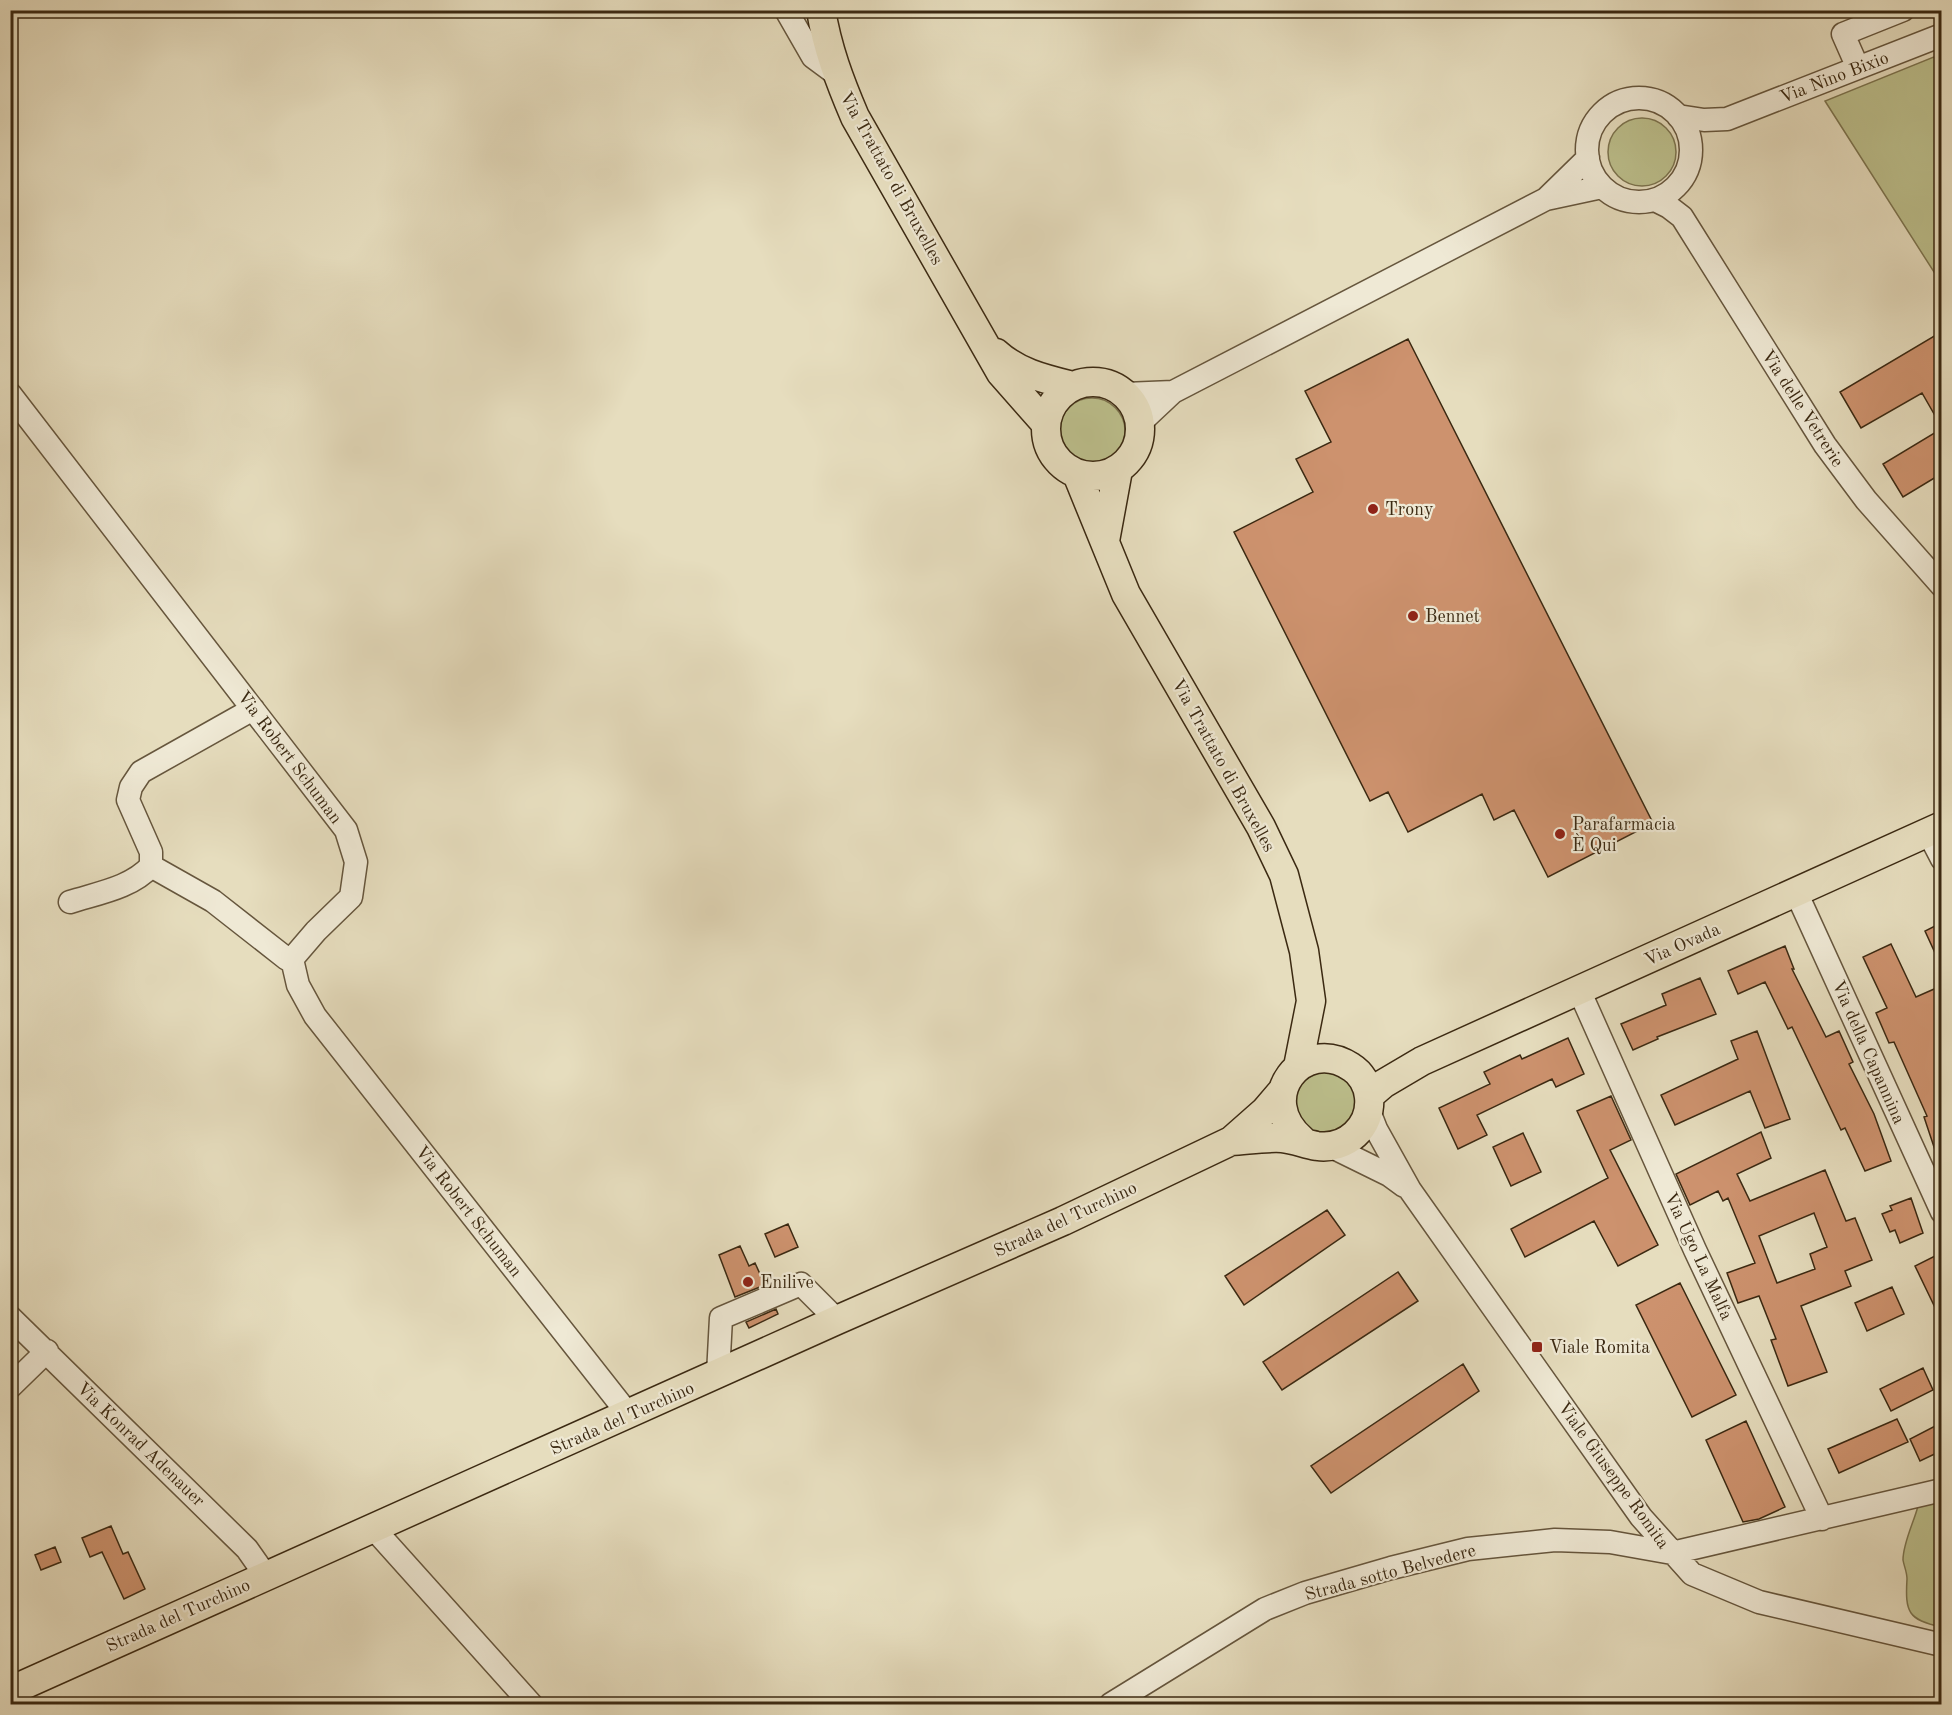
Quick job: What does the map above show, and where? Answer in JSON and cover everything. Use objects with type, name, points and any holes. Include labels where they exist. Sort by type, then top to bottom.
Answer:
[{"type":"main road","name":"Via Trattato di Bruxelles","points":[[821,10],[825,36],[836,74],[855,117],[1001,373],[1046,424]]},
{"type":"main road","name":"Via Trattato di Bruxelles","points":[[980,338],[1005,361],[1027,373],[1073,386]]},
{"type":"main road","points":[[1086,382],[1101,382],[1114,386],[1125,394],[1132,403],[1140,423],[1137,446],[1132,456],[1118,470],[1097,476],[1077,474],[1065,468],[1049,449],[1046,437],[1050,408],[1060,395],[1073,386],[1086,382]]},
{"type":"main road","points":[[1105,541],[1118,470]]},
{"type":"main road","name":"Via Trattato di Bruxelles","points":[[1077,474],[1126,594],[1261,826],[1284,875],[1304,951],[1311,1001],[1304,1044],[1291,1078]]},
{"type":"main road","name":"Via Ovada","points":[[1369,1104],[1383,1084],[1422,1061],[1935,829]]},
{"type":"main road","name":"Via Trattato di Bruxelles","points":[[1311,1001],[1349,1066]]},
{"type":"main road","points":[[1328,1058],[1349,1066],[1365,1082],[1369,1104],[1365,1122],[1359,1131],[1341,1144],[1315,1146],[1302,1140],[1291,1131],[1284,1118],[1281,1104],[1291,1078],[1312,1060],[1328,1058]]},
{"type":"main road","name":"Via Ovada","points":[[1349,1066],[1422,1061]]},
{"type":"main road","name":"Strada del Turchino","points":[[10,1691],[1063,1221],[1231,1141],[1264,1111],[1291,1078]]},
{"type":"main road","name":"Strada del Turchino","points":[[1231,1141],[1280,1138],[1302,1140]]},
{"type":"street","points":[[786,10],[813,57],[836,74]]},
{"type":"street","points":[[1858,68],[1843,34],[1904,10]]},
{"type":"street","name":"Via Nino Bixio","points":[[1678,116],[1704,120],[1727,119],[1941,35]]},
{"type":"street","points":[[1633,99],[1650,99],[1665,105],[1678,116],[1688,132],[1691,150],[1688,168],[1679,184],[1655,200],[1636,202],[1624,200],[1602,187],[1592,173],[1588,158],[1588,141],[1593,125],[1604,112],[1617,103],[1633,99]]},
{"type":"street","name":"Via Nino Bixio","points":[[1691,150],[1727,119]]},
{"type":"street","points":[[1546,199],[1588,158]]},
{"type":"street","points":[[1679,184],[1683,199],[1682,218]]},
{"type":"street","points":[[1140,423],[1173,392],[1546,199],[1602,187]]},
{"type":"street","points":[[1655,200],[1669,207],[1682,218]]},
{"type":"street","name":"Via delle Vetrerie","points":[[1682,218],[1825,445],[1866,500],[1941,585]]},
{"type":"street","points":[[1125,394],[1173,392]]},
{"type":"street","name":"Via Robert Schuman","points":[[10,394],[346,830],[356,862],[351,897],[316,931],[292,959],[298,985],[315,1016],[629,1415]]},
{"type":"street","points":[[10,412],[37,427]]},
{"type":"street","points":[[70,902],[131,882],[144,874],[151,866],[151,852],[128,801],[131,787],[141,772],[253,709]]},
{"type":"street","points":[[1935,829],[1941,859]]},
{"type":"street","points":[[151,866],[213,902],[287,959],[292,959]]},
{"type":"street","name":"Via della Capannina","points":[[1796,892],[1933,1174],[1941,1212]]},
{"type":"street","name":"Via Ugo La Malfa","points":[[1579,990],[1691,1241],[1822,1519]]},
{"type":"street","name":"Viale Giuseppe Romita","points":[[1369,1104],[1381,1138],[1410,1190],[1641,1517],[1692,1574],[1759,1602],[1941,1645]]},
{"type":"street","name":"Viale Giuseppe Romita","points":[[1330,1146],[1389,1175],[1410,1190]]},
{"type":"street","points":[[718,1374],[721,1317],[801,1284],[837,1320]]},
{"type":"street","name":"Via Konrad Adenauer","points":[[10,1317],[247,1548],[266,1576]]},
{"type":"street","points":[[10,1387],[47,1351]]},
{"type":"street","name":"Strada sotto Belvedere","points":[[1111,1704],[1265,1609],[1305,1593],[1391,1568],[1468,1550],[1555,1540],[1610,1542],[1672,1553],[1941,1490]]},
{"type":"street","points":[[374,1529],[531,1704]]},
{"type":"green space","points":[[1941,54],[1941,283],[1825,101]]},
{"type":"green space","points":[[1642,118],[1655,121],[1666,128],[1673,139],[1676,152],[1673,165],[1666,176],[1655,183],[1642,186],[1629,183],[1618,176],[1611,165],[1608,152],[1611,139],[1618,128],[1629,121]]},
{"type":"green space","points":[[1092,398],[1104,401],[1115,408],[1122,419],[1125,431],[1122,443],[1115,454],[1104,461],[1092,464],[1080,461],[1069,454],[1062,443],[1059,431],[1062,419],[1069,408],[1080,401]]},
{"type":"green space","points":[[1323,1069],[1352,1082],[1359,1112],[1338,1136],[1306,1133],[1292,1095],[1296,1085]]},
{"type":"green space","points":[[1941,1502],[1941,1627],[1921,1621],[1911,1613],[1908,1607],[1907,1576],[1903,1553],[1918,1506]]},
{"type":"building","points":[[1941,332],[1941,426],[1922,393],[1861,428],[1840,392]]},
{"type":"building","points":[[1408,339],[1653,823],[1548,877],[1514,810],[1494,820],[1482,794],[1408,832],[1388,792],[1370,801],[1234,532],[1313,492],[1296,459],[1331,442],[1305,391]]},
{"type":"building","points":[[1941,429],[1941,474],[1903,497],[1883,464]]},
{"type":"building","points":[[1941,923],[1941,966],[1925,931]]},
{"type":"building","points":[[1891,944],[1916,997],[1941,986],[1941,1161],[1939,1162],[1924,1117],[1927,1116],[1894,1042],[1889,1043],[1876,1013],[1887,1008],[1863,957]]},
{"type":"building","points":[[1785,946],[1794,969],[1792,969],[1826,1037],[1839,1031],[1853,1062],[1849,1064],[1874,1114],[1891,1161],[1865,1171],[1845,1128],[1841,1130],[1792,1027],[1788,1029],[1765,982],[1738,994],[1728,971]]},
{"type":"building","points":[[1700,978],[1716,1014],[1657,1037],[1658,1039],[1633,1050],[1621,1024],[1666,1005],[1662,994]]},
{"type":"building","points":[[1757,1031],[1790,1119],[1765,1128],[1750,1091],[1675,1125],[1661,1095],[1738,1059],[1731,1041]]},
{"type":"building","points":[[1568,1038],[1584,1074],[1556,1087],[1552,1079],[1477,1115],[1487,1135],[1458,1149],[1439,1108],[1490,1084],[1484,1072],[1520,1055],[1522,1059]]},
{"type":"building","points":[[1611,1096],[1631,1140],[1610,1150],[1658,1245],[1618,1266],[1594,1221],[1525,1257],[1511,1229],[1608,1178],[1577,1111]]},
{"type":"building","points":[[1761,1132],[1771,1158],[1737,1174],[1750,1201],[1825,1170],[1846,1221],[1855,1218],[1872,1260],[1845,1271],[1851,1286],[1801,1306],[1827,1372],[1788,1386],[1771,1340],[1776,1339],[1759,1296],[1738,1303],[1727,1273],[1755,1263],[1728,1198],[1723,1201],[1718,1191],[1690,1205],[1676,1174]],"holes":[[[1814,1213],[1827,1247],[1810,1254],[1815,1269],[1777,1283],[1759,1236]]]},
{"type":"building","points":[[1523,1133],[1541,1172],[1511,1186],[1493,1147]]},
{"type":"building","points":[[1911,1198],[1923,1233],[1900,1243],[1895,1230],[1890,1232],[1882,1214],[1892,1210],[1890,1206]]},
{"type":"building","points":[[1327,1210],[1345,1235],[1244,1305],[1225,1276]]},
{"type":"building","points":[[788,1224],[798,1247],[775,1257],[765,1234]]},
{"type":"building","points":[[740,1246],[749,1266],[755,1263],[765,1285],[735,1297],[719,1255]]},
{"type":"building","points":[[1941,1253],[1941,1320],[1915,1266]]},
{"type":"building","points":[[1398,1272],[1418,1301],[1282,1390],[1263,1362]]},
{"type":"building","points":[[1680,1283],[1736,1395],[1692,1417],[1636,1305]]},
{"type":"building","points":[[1892,1287],[1904,1314],[1867,1331],[1855,1303]]},
{"type":"building","points":[[776,1309],[778,1314],[749,1328],[746,1322]]},
{"type":"building","points":[[1463,1364],[1479,1391],[1331,1493],[1311,1466]]},
{"type":"building","points":[[1923,1368],[1933,1390],[1891,1411],[1880,1389]]},
{"type":"building","points":[[1897,1419],[1908,1442],[1839,1473],[1828,1449]]},
{"type":"building","points":[[1746,1421],[1785,1507],[1759,1519],[1743,1522],[1706,1440]]},
{"type":"building","points":[[1941,1423],[1941,1451],[1920,1461],[1910,1439]]},
{"type":"building","points":[[111,1526],[123,1554],[128,1552],[145,1589],[124,1599],[102,1552],[90,1557],[82,1538]]},
{"type":"building","points":[[55,1547],[61,1562],[41,1570],[35,1555]]},
{"type":"place","name":"Trony","points":[[1373,509]]},
{"type":"place","name":"Bennet","points":[[1413,616]]},
{"type":"place","name":"Parafarmacia È Qui","points":[[1560,834]]},
{"type":"place","name":"Enilive","points":[[748,1282]]},
{"type":"place","name":"Viale Romita","points":[[1537,1347]]}]
